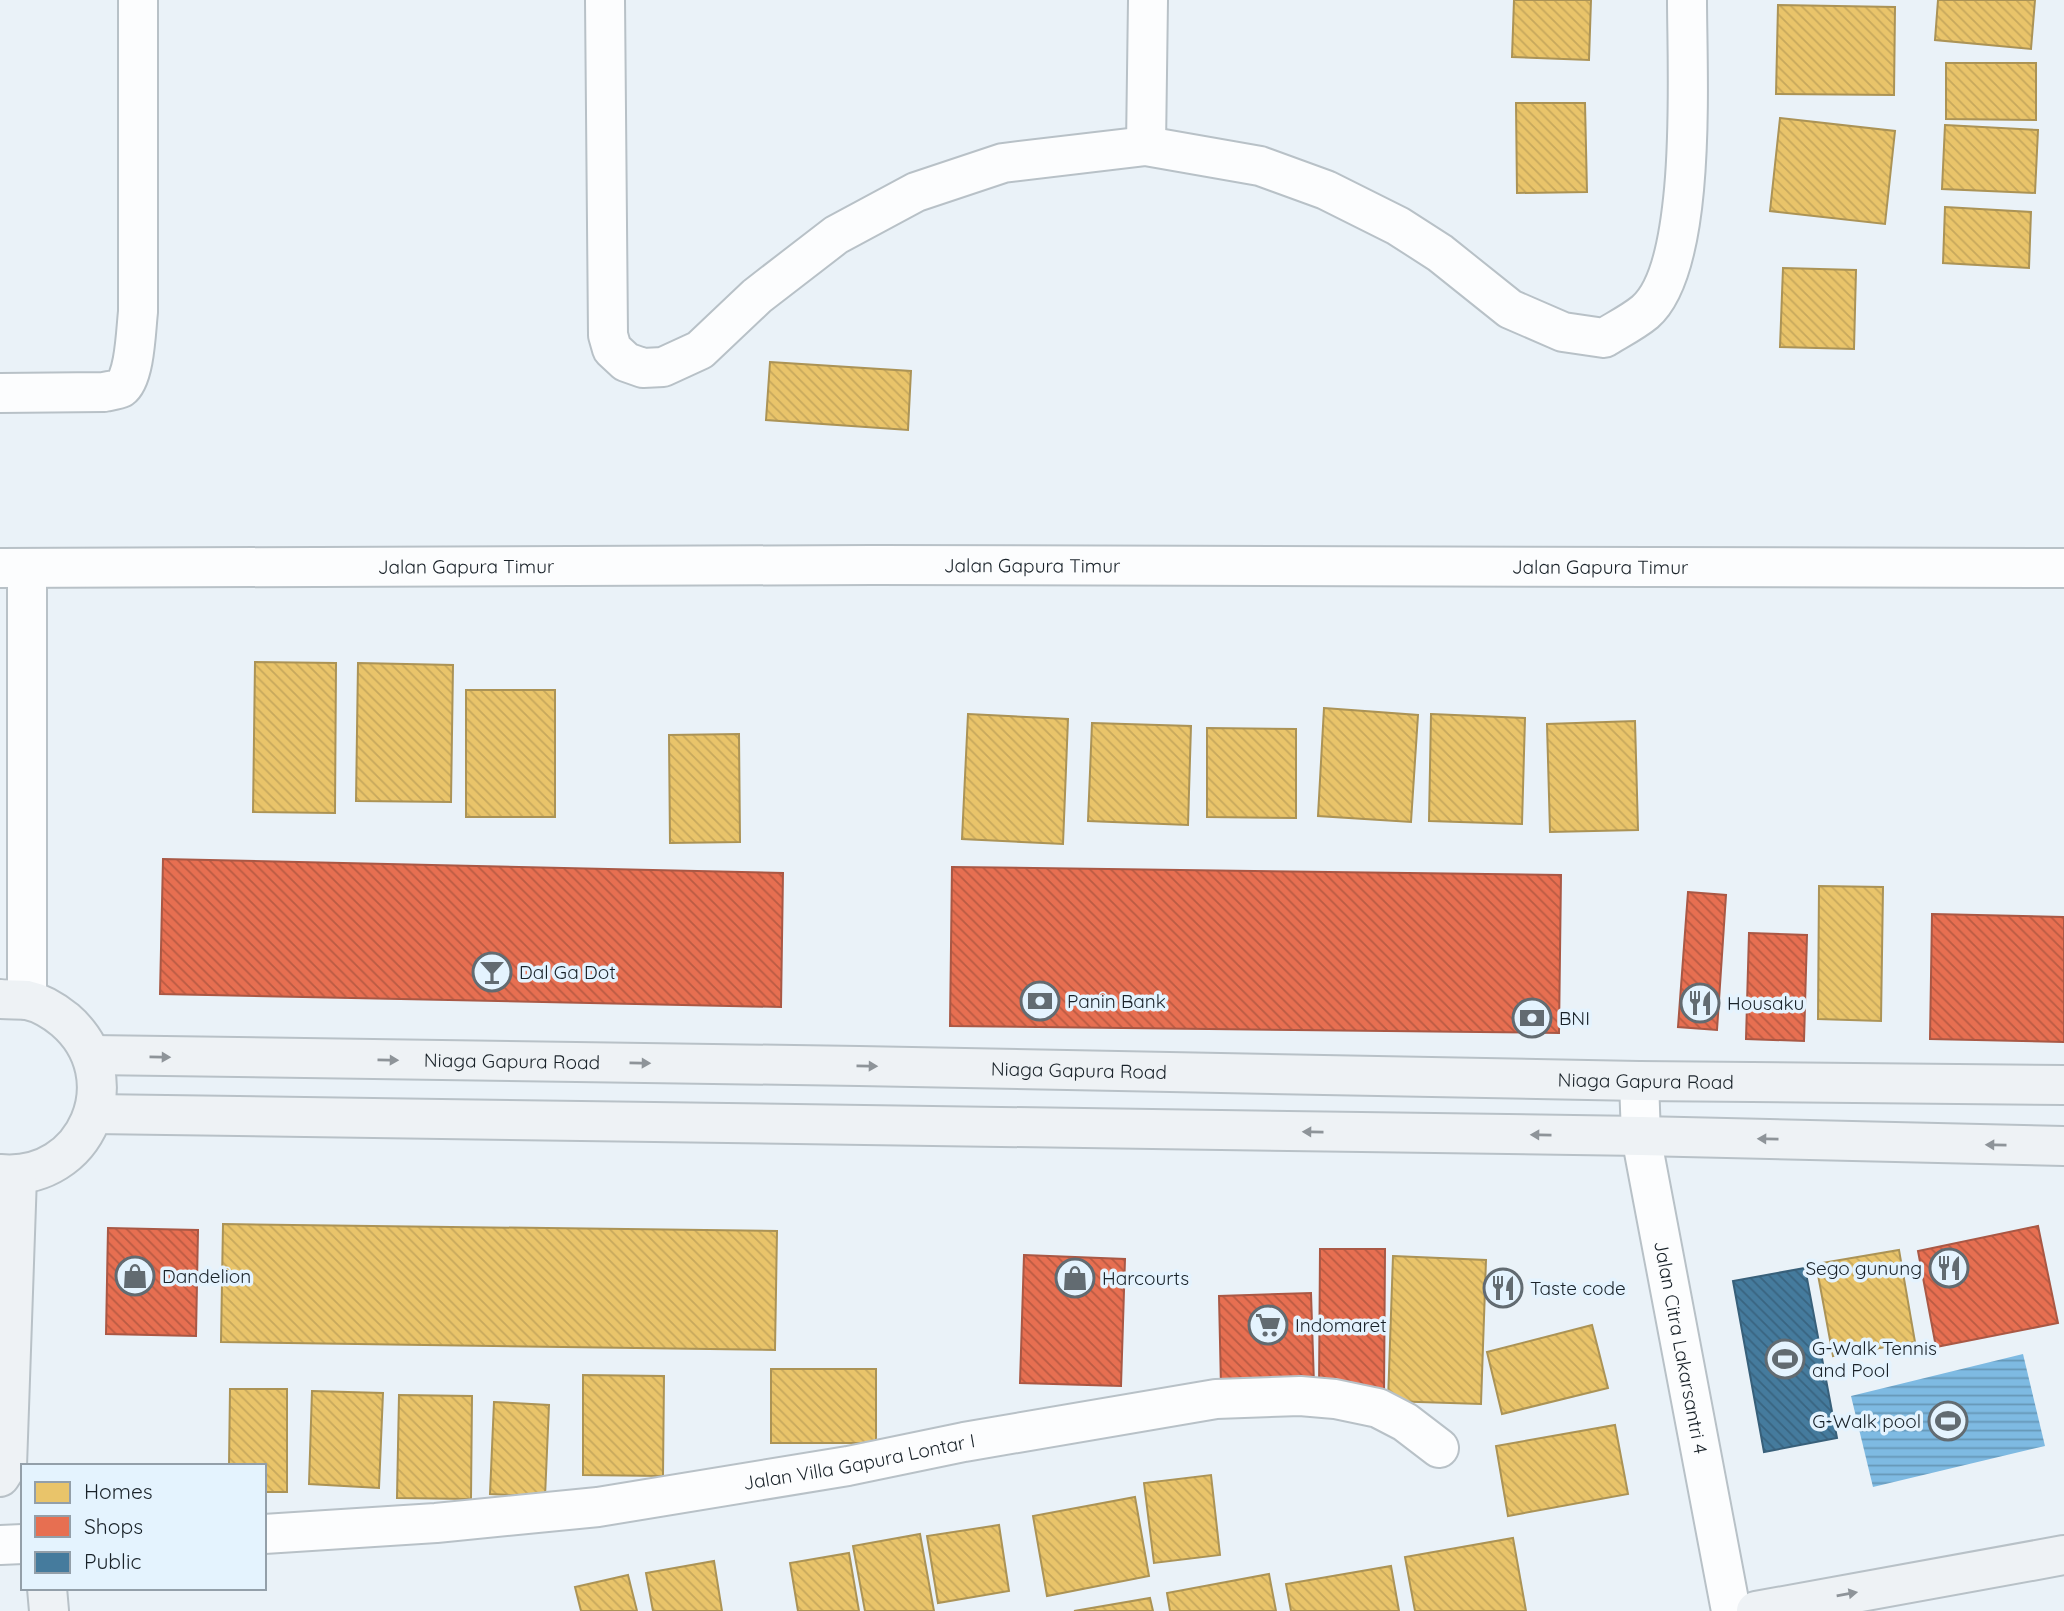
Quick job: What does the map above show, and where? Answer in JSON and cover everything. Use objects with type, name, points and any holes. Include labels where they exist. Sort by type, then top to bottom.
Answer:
[{"type":"street","points":[[0,394],[104,392],[121,387],[128,378],[138,312],[138,0]]},
{"type":"street","points":[[604,0],[608,335],[612,349],[626,362],[643,368],[663,367],[700,350],[757,296],[836,235],[916,192],[1003,163],[1146,146],[1260,166],[1326,190],[1398,226],[1440,253],[1510,309],[1563,332],[1604,338],[1646,312],[1667,280],[1676,246],[1686,167],[1687,0]]},
{"type":"street","points":[[1146,146],[1149,0]]},
{"type":"street","name":"Jalan Gapura Timur","points":[[13,568],[873,565],[2064,568]]},
{"type":"street","points":[[10,1477],[9,1175],[42,1170],[65,1157],[82,1137],[94,1114],[98,1085],[92,1055],[77,1030],[54,1011],[14,1000],[13,568]]},
{"type":"street","name":"Niaga Gapura Road","points":[[92,1055],[872,1066],[1639,1081],[2064,1085]]},
{"type":"street","name":"Jalan Citra Lakarsantri 4","points":[[1639,1081],[1641,1136],[1731,1611]]},
{"type":"street","points":[[94,1114],[1641,1136],[2064,1146]]},
{"type":"street","name":"Jalan Villa Gapura Lontar I","points":[[266,1534],[436,1523],[598,1507],[835,1468],[964,1442],[1216,1399],[1300,1396],[1335,1399],[1378,1408],[1405,1422],[1439,1448]]},
{"type":"street","points":[[0,1545],[21,1544]]},
{"type":"street","points":[[1756,1611],[2064,1555]]},
{"type":"street","points":[[47,1590],[49,1611]]},
{"type":"water","name":"G-Walk pool","points":[[2023,1354],[2045,1446],[1873,1487],[1851,1396]]},
{"type":"building: Homes","points":[[1514,0],[1591,0],[1589,60],[1512,57]]},
{"type":"building: Homes","points":[[1938,0],[2035,0],[2031,49],[1935,40]]},
{"type":"building: Homes","points":[[1778,5],[1895,7],[1894,95],[1776,94]]},
{"type":"building: Homes","points":[[1946,63],[2036,63],[2036,120],[1946,119]]},
{"type":"building: Homes","points":[[1516,103],[1585,103],[1587,192],[1517,193]]},
{"type":"building: Homes","points":[[1780,118],[1895,131],[1885,224],[1770,211]]},
{"type":"building: Homes","points":[[1945,125],[2038,130],[2035,193],[1942,189]]},
{"type":"building: Homes","points":[[1945,207],[2031,212],[2029,268],[1943,263]]},
{"type":"building: Homes","points":[[1783,268],[1856,270],[1854,349],[1780,347]]},
{"type":"building: Homes","points":[[770,362],[911,371],[908,430],[766,420]]},
{"type":"building: Homes","points":[[255,662],[336,663],[335,813],[253,812]]},
{"type":"building: Homes","points":[[358,663],[453,665],[451,802],[356,801]]},
{"type":"building: Homes","points":[[466,690],[555,690],[555,817],[466,817]]},
{"type":"building: Homes","points":[[1324,708],[1418,715],[1411,822],[1318,816]]},
{"type":"building: Homes","points":[[968,714],[1068,719],[1063,844],[962,839]]},
{"type":"building: Homes","points":[[1431,714],[1525,718],[1522,824],[1429,821]]},
{"type":"building: Homes","points":[[1635,721],[1638,830],[1550,832],[1547,724]]},
{"type":"building: Homes","points":[[1092,723],[1191,726],[1188,825],[1088,821]]},
{"type":"building: Homes","points":[[1207,728],[1296,729],[1296,818],[1207,817]]},
{"type":"building: Homes","points":[[739,734],[740,842],[670,843],[669,735]]},
{"type":"building: Homes","points":[[1819,886],[1883,887],[1881,1021],[1818,1019]]},
{"type":"building: Homes","points":[[223,1224],[777,1231],[775,1350],[221,1342]]},
{"type":"building: Homes","points":[[1899,1250],[1915,1342],[1833,1356],[1816,1264]]},
{"type":"building: Homes","points":[[1393,1256],[1486,1260],[1481,1404],[1388,1401]]},
{"type":"building: Homes","points":[[1592,1325],[1608,1388],[1502,1414],[1487,1352]]},
{"type":"building: Homes","points":[[771,1369],[876,1369],[876,1443],[771,1443]]},
{"type":"building: Homes","points":[[583,1375],[664,1376],[663,1476],[583,1475]]},
{"type":"building: Homes","points":[[230,1389],[287,1389],[287,1492],[266,1492],[266,1464],[229,1464]]},
{"type":"building: Homes","points":[[312,1391],[383,1393],[379,1488],[309,1484]]},
{"type":"building: Homes","points":[[399,1395],[472,1396],[471,1499],[397,1498]]},
{"type":"building: Homes","points":[[494,1402],[549,1405],[545,1497],[490,1494]]},
{"type":"building: Homes","points":[[1615,1425],[1628,1494],[1508,1516],[1496,1446]]},
{"type":"building: Homes","points":[[1211,1475],[1220,1555],[1154,1563],[1144,1483]]},
{"type":"building: Homes","points":[[1135,1497],[1149,1576],[1047,1596],[1033,1516]]},
{"type":"building: Homes","points":[[999,1525],[1009,1591],[938,1603],[927,1536]]},
{"type":"building: Homes","points":[[920,1534],[934,1611],[865,1611],[853,1546]]},
{"type":"building: Homes","points":[[1513,1538],[1526,1611],[1415,1611],[1405,1557]]},
{"type":"building: Homes","points":[[849,1553],[859,1611],[798,1611],[790,1563]]},
{"type":"building: Homes","points":[[714,1561],[722,1611],[653,1611],[646,1573]]},
{"type":"building: Homes","points":[[1391,1566],[1399,1611],[1291,1611],[1286,1584]]},
{"type":"building: Homes","points":[[1269,1574],[1276,1611],[1170,1611],[1167,1593]]},
{"type":"building: Homes","points":[[628,1575],[637,1611],[581,1611],[575,1587]]},
{"type":"building: Homes","points":[[1150,1598],[1153,1611],[1074,1611]]},
{"type":"building: Shops","points":[[163,859],[783,873],[781,1007],[160,994]]},
{"type":"building: Shops","points":[[952,867],[1561,875],[1559,1033],[950,1026]]},
{"type":"building: Shops","points":[[1688,892],[1726,895],[1717,1030],[1678,1027]]},
{"type":"building: Shops","points":[[1932,914],[2064,917],[2064,1042],[1930,1039]]},
{"type":"building: Shops","points":[[1749,933],[1807,935],[1804,1041],[1746,1039]]},
{"type":"building: Shops","points":[[2038,1226],[2058,1323],[1936,1347],[1918,1251]]},
{"type":"building: Shops","points":[[108,1228],[198,1230],[196,1336],[106,1334]]},
{"type":"building: Shops","points":[[1320,1249],[1385,1249],[1384,1394],[1319,1393]]},
{"type":"building: Shops","points":[[1024,1255],[1125,1259],[1121,1386],[1020,1383]]},
{"type":"building: Shops","points":[[1311,1293],[1314,1384],[1221,1387],[1219,1296]]},
{"type":"building: Public","name":"G-Walk Tennis and Pool","points":[[1805,1268],[1837,1438],[1764,1452],[1733,1281]]},
{"type":"place","name":"Dal Ga Dot","points":[[492,972]]},
{"type":"place","name":"Panin Bank","points":[[1040,1001]]},
{"type":"place","name":"Housaku","points":[[1700,1003]]},
{"type":"place","name":"BNI","points":[[1532,1018]]},
{"type":"place","name":"Sego gunung","points":[[1949,1268]]},
{"type":"place","name":"Dandelion","points":[[135,1276]]},
{"type":"place","name":"Harcourts","points":[[1075,1278]]},
{"type":"place","name":"Taste code","points":[[1503,1288]]},
{"type":"place","name":"Indomaret","points":[[1268,1325]]},
{"type":"place","name":"G-Walk Tennis and Pool","points":[[1785,1359]]},
{"type":"place","name":"G-Walk pool","points":[[1948,1421]]}]
